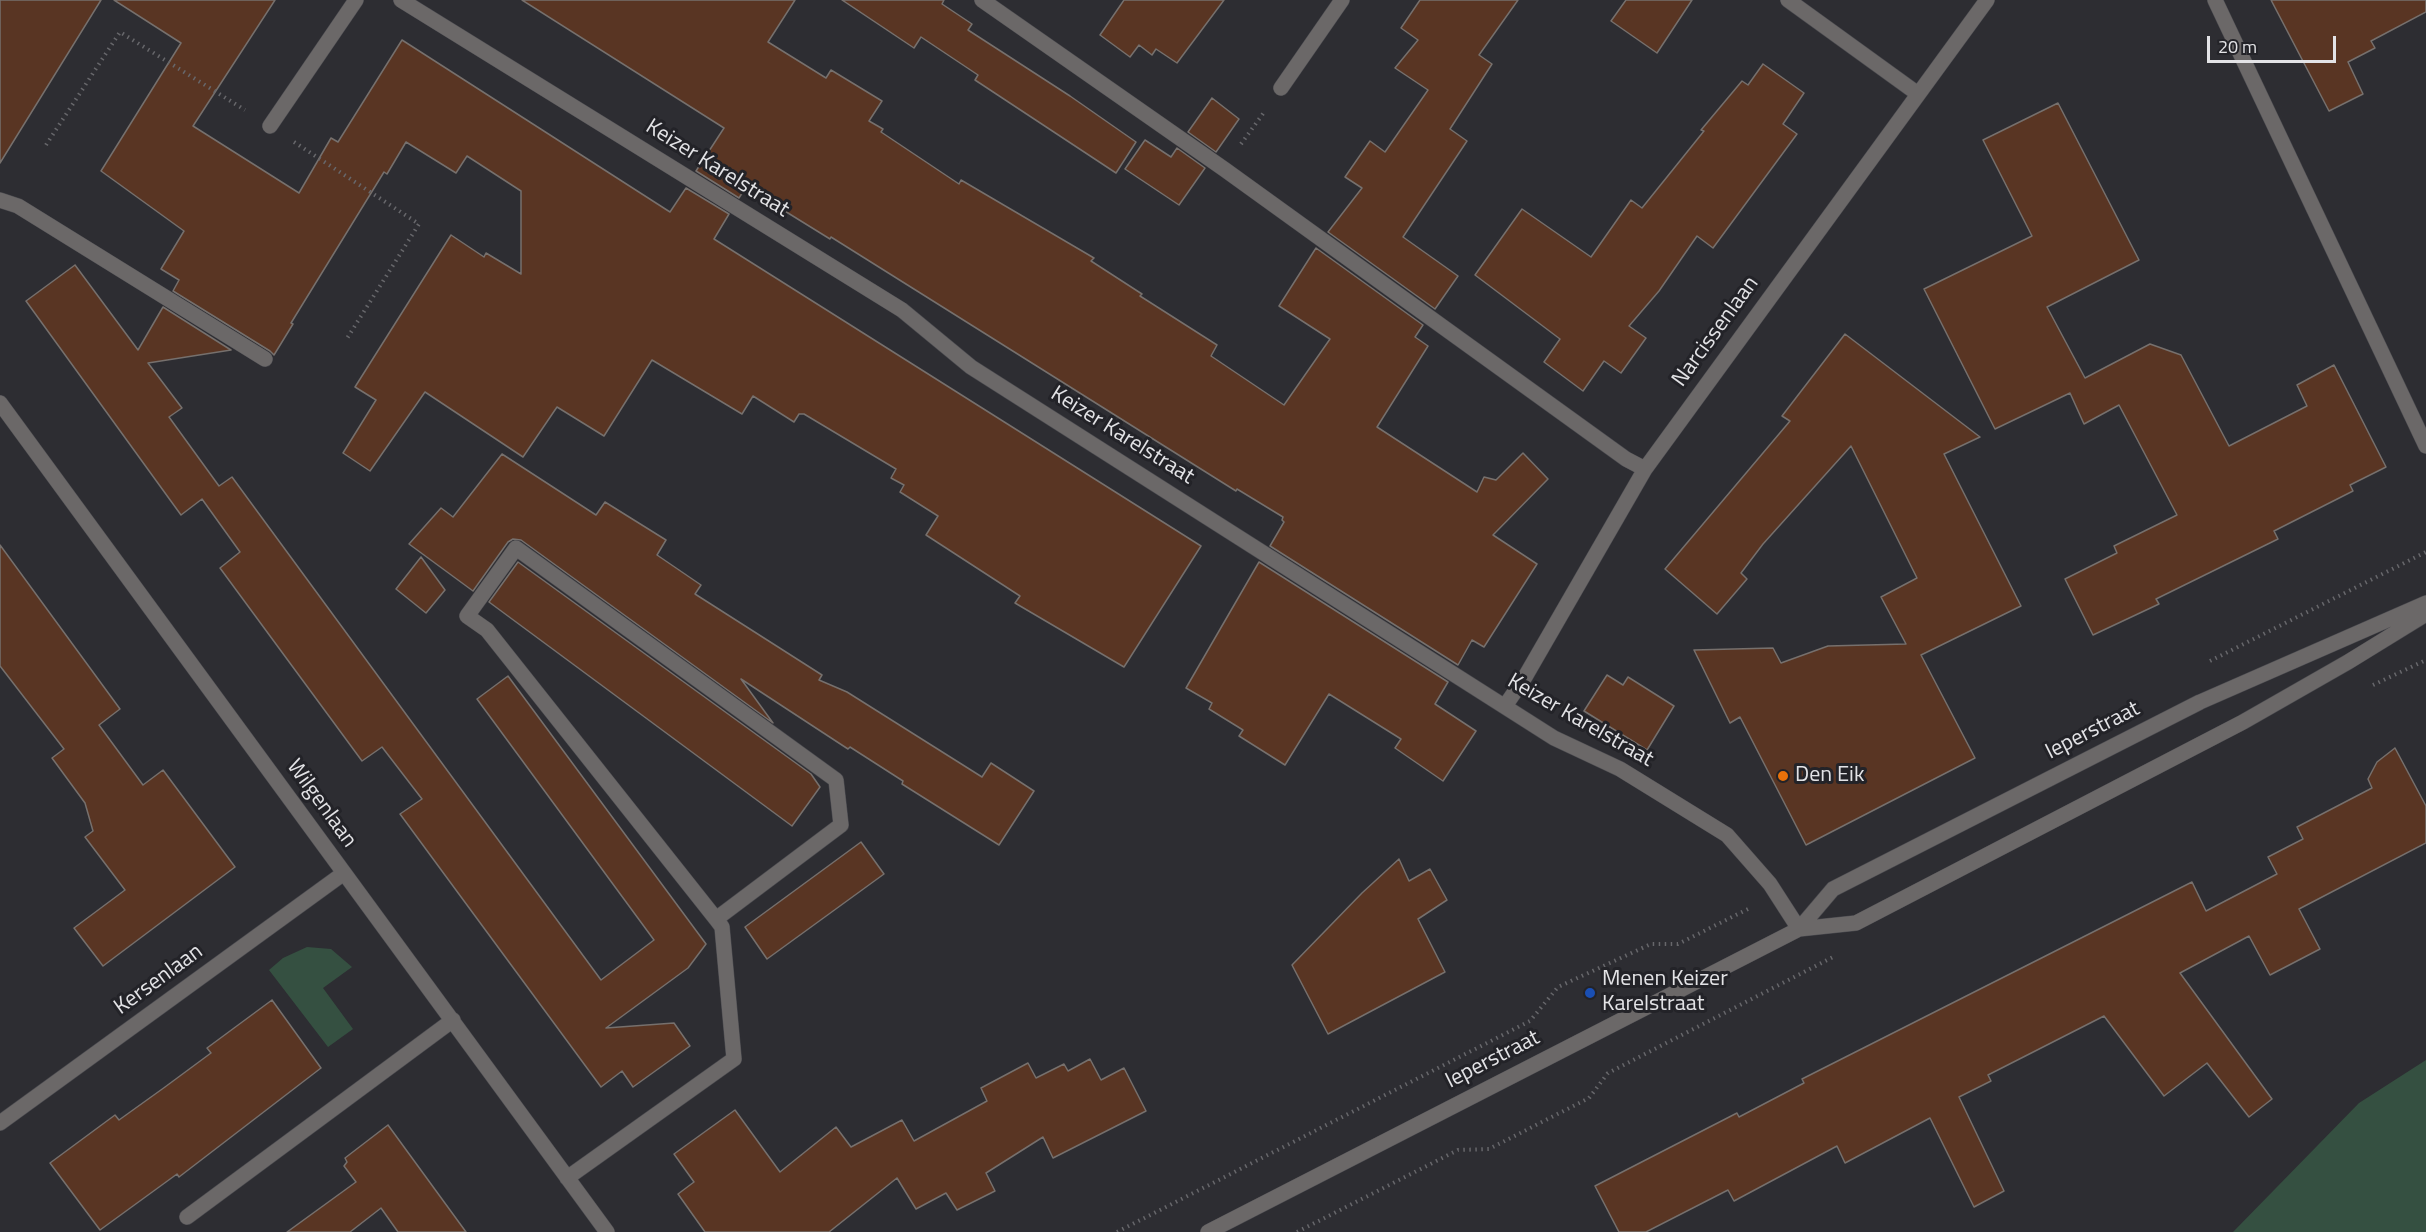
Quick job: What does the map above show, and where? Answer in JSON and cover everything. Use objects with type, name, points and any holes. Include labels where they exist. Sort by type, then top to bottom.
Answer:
[{"type":"street","points":[[270,126],[356,0]]},
{"type":"street","name":"Keizer Karelstraat","points":[[401,0],[902,310],[971,367],[1554,738],[1620,769],[1727,835],[1770,884],[1799,929]]},
{"type":"street","points":[[982,0],[1224,169],[1626,459],[1645,469]]},
{"type":"street","points":[[1281,88],[1342,0]]},
{"type":"street","points":[[1788,0],[1918,94]]},
{"type":"street","name":"Narcissenlaan","points":[[1505,706],[1525,677],[1645,469],[1987,0]]},
{"type":"street","points":[[2215,0],[2426,446]]},
{"type":"street","points":[[0,200],[18,206],[265,359]]},
{"type":"street","name":"Wilgenlaan","points":[[0,403],[607,1232]]},
{"type":"street","points":[[567,1178],[734,1059],[722,927],[486,630],[467,616],[516,548],[836,780],[841,825],[716,919]]},
{"type":"street","name":"Ieperstraat","points":[[1799,929],[1833,889],[1852,879],[2200,702],[2426,603]]},
{"type":"street","name":"Ieperstraat","points":[[1209,1232],[1799,929],[1856,923],[2243,722],[2426,614]]},
{"type":"street","name":"Kersenlaan","points":[[0,1123],[344,873]]},
{"type":"street","points":[[187,1217],[453,1020]]},
{"type":"path","points":[[46,145],[120,32],[270,126],[419,224],[346,340]]},
{"type":"path","points":[[1224,169],[1281,88]]},
{"type":"green space","points":[[307,947],[331,949],[352,967],[323,988],[353,1029],[328,1047],[269,970],[283,958]]},
{"type":"green space","points":[[2426,1060],[2426,1232],[2233,1232],[2359,1103]]},
{"type":"building","points":[[0,0],[101,0],[0,163]]},
{"type":"building","points":[[114,0],[275,0],[193,126],[299,193],[331,138],[338,142],[402,40],[670,212],[686,188],[729,214],[714,239],[1201,546],[1124,667],[1015,603],[1020,596],[926,535],[938,516],[900,492],[904,485],[891,478],[896,469],[804,414],[799,414],[794,422],[753,396],[742,414],[652,360],[604,436],[557,407],[523,457],[425,392],[370,471],[343,453],[376,400],[355,387],[451,235],[484,257],[486,253],[521,274],[521,191],[467,156],[456,173],[406,142],[387,174],[384,172],[291,323],[293,324],[274,355],[173,291],[179,280],[161,269],[184,231],[101,171],[181,43]]},
{"type":"building","points":[[522,0],[795,0],[768,42],[826,78],[831,70],[882,101],[869,121],[883,129],[881,132],[959,184],[961,180],[1094,258],[1091,261],[1142,294],[1140,296],[1217,345],[1211,356],[1284,405],[1330,339],[1279,306],[1316,248],[1423,325],[1415,337],[1428,346],[1377,427],[1477,492],[1484,477],[1496,480],[1523,453],[1548,479],[1493,535],[1537,564],[1484,647],[1472,640],[1458,665],[1270,546],[1284,522],[1283,517],[1237,489],[1236,491],[831,237],[830,239],[746,187],[739,198],[696,171],[724,128]]},
{"type":"building","points":[[842,0],[944,0],[942,4],[972,24],[968,30],[1136,142],[1116,173],[975,80],[978,75],[921,37],[914,48]]},
{"type":"building","points":[[1124,0],[1224,0],[1177,63],[1156,49],[1152,55],[1139,45],[1130,57],[1100,35]]},
{"type":"building","points":[[1420,0],[1518,0],[1479,55],[1492,64],[1450,129],[1467,141],[1403,237],[1458,276],[1435,309],[1328,232],[1362,188],[1345,177],[1370,141],[1385,152],[1428,90],[1395,68],[1418,40],[1401,28]]},
{"type":"building","points":[[1626,0],[1692,0],[1657,53],[1611,21]]},
{"type":"building","points":[[2271,0],[2426,0],[2426,12],[2371,41],[2375,48],[2348,62],[2363,94],[2329,111]]},
{"type":"building","points":[[1763,64],[1804,93],[1783,124],[1797,134],[1713,248],[1697,236],[1659,291],[1629,326],[1646,338],[1621,373],[1604,361],[1583,391],[1544,362],[1560,339],[1475,275],[1522,209],[1591,257],[1631,200],[1642,208],[1704,131],[1701,130],[1742,81],[1748,85]]},
{"type":"building","points":[[1212,98],[1239,119],[1216,152],[1188,132]]},
{"type":"building","points":[[2058,103],[2139,260],[2047,307],[2085,378],[2150,344],[2181,355],[2229,446],[2307,406],[2297,385],[2334,365],[2386,467],[2350,485],[2353,491],[2274,531],[2278,539],[2156,599],[2159,604],[2093,635],[2065,579],[2117,553],[2114,546],[2177,515],[2119,405],[2084,424],[2070,393],[1995,429],[1924,289],[2032,236],[1983,140]]},
{"type":"building","points":[[1145,140],[1171,157],[1177,148],[1205,168],[1179,205],[1125,169]]},
{"type":"building","points":[[75,265],[138,350],[163,307],[231,350],[148,363],[182,408],[169,417],[219,486],[232,477],[601,980],[654,940],[477,699],[508,676],[706,944],[688,968],[606,1028],[674,1023],[690,1046],[633,1087],[622,1071],[601,1087],[400,814],[422,799],[382,747],[362,761],[220,568],[240,552],[202,499],[181,515],[26,301]]},
{"type":"building","points":[[1845,334],[1980,437],[1944,454],[2021,606],[1921,655],[1975,758],[1806,845],[1740,717],[1730,723],[1694,650],[1773,648],[1781,663],[1828,646],[1906,644],[1881,597],[1917,578],[1851,446],[1763,544],[1741,573],[1747,579],[1717,614],[1665,569],[1790,421],[1782,416]]},
{"type":"building","points":[[502,454],[596,515],[605,502],[666,540],[657,555],[701,585],[695,594],[822,675],[819,680],[847,692],[982,777],[991,763],[1034,791],[999,845],[902,784],[903,781],[850,747],[848,749],[741,679],[773,723],[521,540],[513,539],[508,542],[473,591],[409,544],[441,508],[453,517]]},
{"type":"building","points":[[0,545],[120,709],[99,725],[143,785],[163,770],[235,867],[103,966],[74,928],[125,890],[85,837],[93,831],[85,803],[52,758],[64,749],[0,666]]},
{"type":"building","points":[[421,557],[445,590],[426,613],[396,589]]},
{"type":"building","points":[[518,562],[811,774],[820,787],[792,826],[489,602]]},
{"type":"building","points":[[1259,562],[1448,682],[1435,704],[1476,731],[1443,781],[1395,748],[1401,739],[1329,694],[1285,765],[1239,736],[1243,730],[1209,709],[1212,703],[1186,688]]},
{"type":"building","points":[[1607,675],[1623,685],[1628,677],[1674,706],[1647,750],[1584,711]]},
{"type":"building","points":[[2395,748],[2426,806],[2426,843],[2299,909],[2320,949],[2270,975],[2249,936],[2180,973],[2272,1099],[2249,1117],[2207,1063],[2164,1096],[2104,1016],[1988,1075],[1991,1081],[1959,1097],[2004,1191],[1974,1207],[1930,1118],[1845,1163],[1837,1146],[1734,1201],[1728,1190],[1646,1232],[1619,1232],[1595,1186],[1737,1113],[1739,1117],[1804,1083],[1802,1079],[2192,882],[2206,911],[2277,874],[2268,857],[2303,839],[2297,827],[2372,788],[2368,779],[2377,762]]},
{"type":"building","points":[[861,842],[884,874],[767,959],[745,927]]},
{"type":"building","points":[[1399,859],[1409,881],[1430,869],[1447,900],[1418,919],[1445,972],[1328,1034],[1292,965],[1362,893]]},
{"type":"building","points":[[272,1000],[321,1068],[179,1177],[177,1174],[100,1230],[50,1163],[115,1115],[119,1120],[165,1087],[211,1053],[207,1048]]},
{"type":"building","points":[[1090,1059],[1101,1080],[1124,1068],[1146,1111],[1053,1158],[1043,1137],[986,1173],[995,1191],[957,1210],[946,1193],[916,1209],[897,1178],[829,1232],[705,1232],[678,1194],[694,1182],[674,1154],[735,1110],[780,1172],[836,1127],[851,1147],[902,1120],[914,1141],[987,1101],[981,1088],[1028,1063],[1036,1078],[1064,1064],[1068,1071]]},
{"type":"building","points":[[388,1125],[466,1232],[398,1232],[381,1208],[350,1232],[287,1232],[356,1182],[344,1166],[347,1162],[345,1158]]},
{"type":"place","name":"Den Eik","points":[[1783,776]]},
{"type":"place","name":"Menen Keizer Karelstraat","points":[[1590,993]]}]
